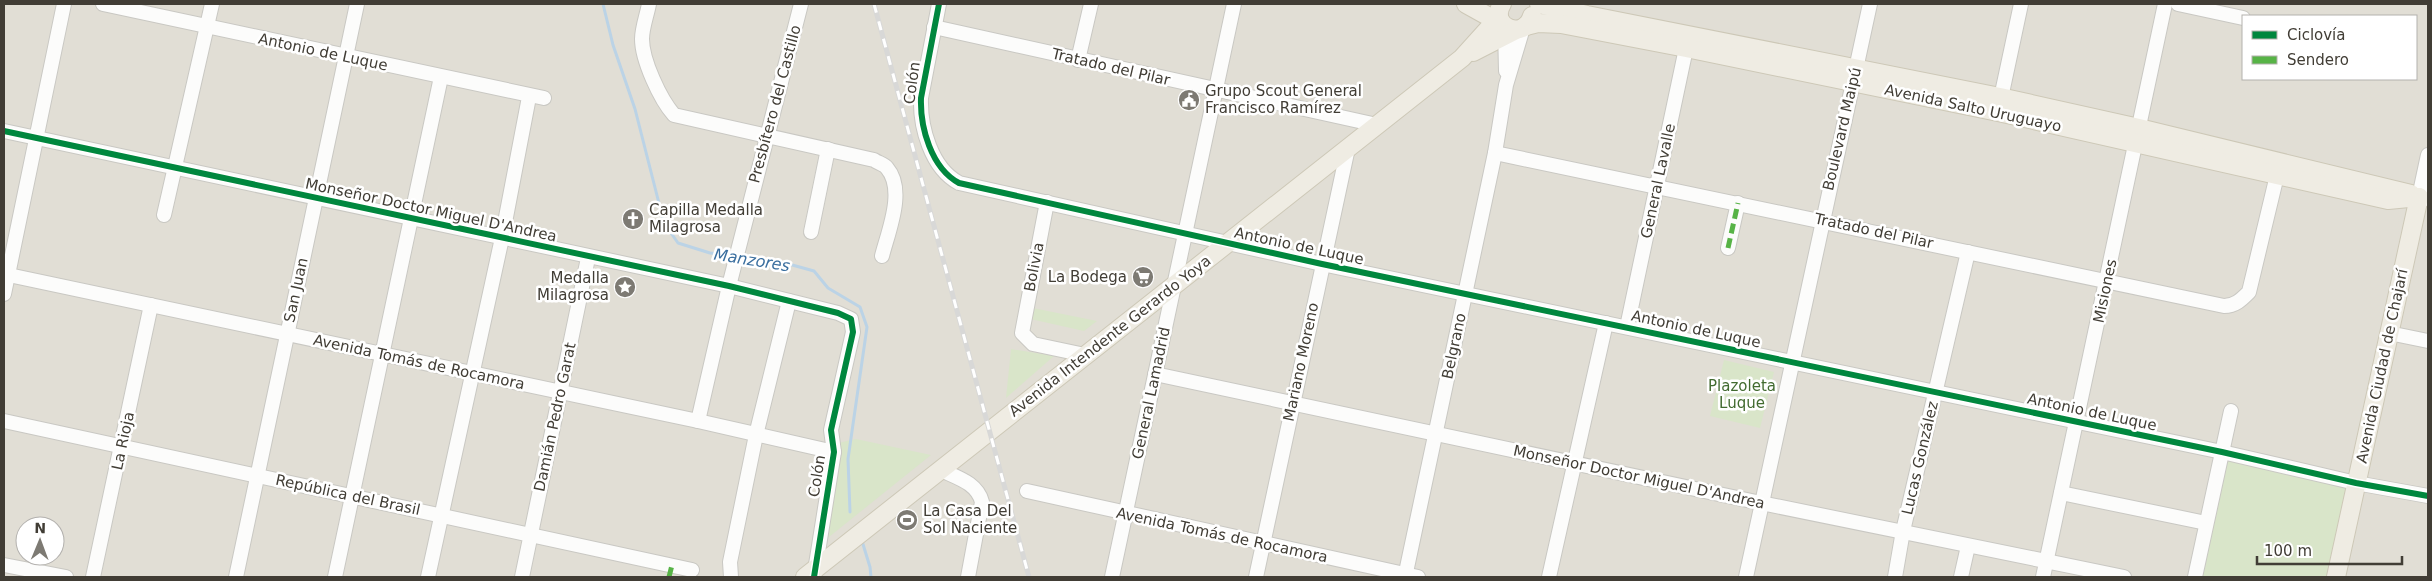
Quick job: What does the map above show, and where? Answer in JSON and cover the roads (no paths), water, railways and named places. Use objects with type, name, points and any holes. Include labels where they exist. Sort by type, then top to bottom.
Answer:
[{"type":"main road","name":"Avenida Salto Uruguayo","points":[[1466,4],[1538,24],[1561,24],[1688,42],[1999,105],[2137,135],[2388,200],[2423,198]]},
{"type":"main road","name":"Avenida Salto Uruguayo","points":[[1516,18],[1688,42]]},
{"type":"main road","name":"Avenida Intendente Gerardo Yoya","points":[[811,575],[1173,285],[1462,58],[1516,18]]},
{"type":"main road","name":"Avenida Ciudad de Chajarí","points":[[2336,577],[2389,333],[2423,198]]},
{"type":"street","points":[[4,294],[6,274],[64,4]]},
{"type":"street","name":"Antonio de Luque","points":[[103,4],[529,97],[544,98]]},
{"type":"street","points":[[164,215],[212,4]]},
{"type":"street","name":"San Juan","points":[[236,577],[357,4]]},
{"type":"street","points":[[649,4],[642,37],[644,53],[665,105],[674,115],[766,134],[874,160],[886,166],[892,175],[896,192],[882,256]]},
{"type":"street","name":"Presbítero del Castillo","points":[[729,286],[766,134],[801,4]]},
{"type":"street","name":"Colón","points":[[939,4],[921,98],[920,114],[934,158],[950,179],[959,183]]},
{"type":"street","points":[[1078,60],[1091,4]]},
{"type":"street","name":"General Lamadrid","points":[[1112,577],[1234,4]]},
{"type":"street","name":"Boulevard Maipú","points":[[1746,577],[1870,4]]},
{"type":"street","points":[[1999,105],[2021,4]]},
{"type":"street","name":"Misiones","points":[[2044,577],[2165,4]]},
{"type":"street","points":[[2178,4],[2242,18]]},
{"type":"street","name":"Belgrano","points":[[1410,576],[1436,434],[1495,153],[1516,18]]},
{"type":"street","name":"Tratado del Pilar","points":[[934,27],[1215,91],[1377,125]]},
{"type":"street","name":"General Lavalle","points":[[1627,327],[1688,42]]},
{"type":"street","points":[[335,577],[441,77]]},
{"type":"street","points":[[428,577],[502,238],[529,97]]},
{"type":"street","name":"Monseñor Doctor Miguel D'Andrea","points":[[4,131],[175,166],[588,258],[729,286],[838,313],[851,320]]},
{"type":"street","name":"Mariano Moreno","points":[[1256,577],[1348,148]]},
{"type":"street","points":[[811,232],[828,149]]},
{"type":"street","name":"Tratado del Pilar","points":[[1495,153],[1822,220],[2224,306],[2232,306],[2241,301],[2249,292],[2278,170]]},
{"type":"street","name":"Avenida Ciudad de Chajarí","points":[[2423,198],[2428,155]]},
{"type":"street","name":"Antonio de Luque","points":[[959,183],[1322,264],[2077,421],[2356,483],[2428,496]]},
{"type":"street","name":"Bolivia","points":[[1047,202],[1022,333],[1032,344],[1085,355]]},
{"type":"street","points":[[1728,248],[1738,203]]},
{"type":"street","name":"Lucas González","points":[[1895,577],[1903,531],[1968,252]]},
{"type":"street","name":"Damián Pedro Garat","points":[[522,577],[588,258]]},
{"type":"street","name":"Avenida Tomás de Rocamora","points":[[6,274],[698,421],[834,452]]},
{"type":"street","points":[[698,421],[729,286]]},
{"type":"street","points":[[730,577],[730,562],[756,435],[789,301]]},
{"type":"street","name":"La Rioja","points":[[93,577],[123,445],[151,305]]},
{"type":"street","name":"Colón","points":[[811,575],[834,452],[832,430],[853,332],[851,320]]},
{"type":"street","points":[[1550,577],[1606,323]]},
{"type":"street","points":[[2389,333],[2428,340]]},
{"type":"street","name":"Monseñor Doctor Miguel D'Andrea","points":[[1155,374],[1761,503],[2124,577]]},
{"type":"street","points":[[2195,577],[2231,411]]},
{"type":"street","name":"República del Brasil","points":[[4,421],[123,445],[257,476],[692,570]]},
{"type":"street","points":[[940,470],[972,484],[980,494],[982,502],[968,577]]},
{"type":"street","name":"Avenida Tomás de Rocamora","points":[[1027,491],[1410,576]]},
{"type":"street","points":[[2061,493],[2206,523]]},
{"type":"street","points":[[1961,577],[1968,546]]},
{"type":"street","points":[[4,565],[66,577]]},
{"type":"waterway","name":"Manzores","points":[[603,4],[613,45],[635,109],[664,223],[678,243],[710,253],[733,256]]},
{"type":"waterway","name":"Manzores","points":[[740,257],[785,263],[814,271],[828,288],[860,307],[867,327],[848,459],[850,512]]},
{"type":"waterway","name":"Manzores","points":[[862,541],[871,577]]},
{"type":"railway","points":[[874,4],[1029,577]]},
{"type":"place","name":"Grupo Scout General Francisco Ramírez","points":[[1189,100]]},
{"type":"place","name":"Capilla Medalla Milagrosa","points":[[633,219]]},
{"type":"place","name":"La Bodega","points":[[1143,277]]},
{"type":"place","name":"Medalla Milagrosa","points":[[625,287]]},
{"type":"place","name":"La Casa Del Sol Naciente","points":[[907,520]]},
{"type":"park label","name":"Plazoleta Luque","points":[[1742,394]]}]
